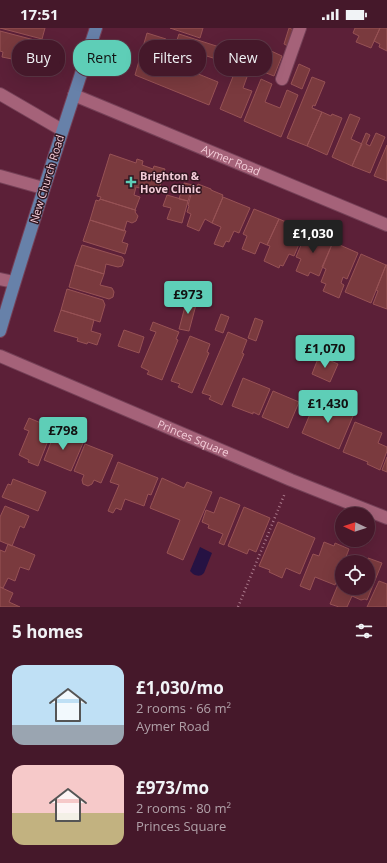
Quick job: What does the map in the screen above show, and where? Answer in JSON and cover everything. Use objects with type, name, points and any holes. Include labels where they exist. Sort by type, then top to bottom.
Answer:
[{"type":"main road","name":"New Church Road","points":[[0,331],[62,130],[96,28]]},
{"type":"street","points":[[282,79],[300,28]]},
{"type":"street","points":[[0,94],[62,130]]},
{"type":"street","name":"Aymer Road","points":[[74,95],[387,225]]},
{"type":"street","points":[[0,176],[44,188]]},
{"type":"street","points":[[0,279],[14,282]]},
{"type":"street","name":"Princes Square","points":[[0,356],[291,480],[387,518]]},
{"type":"path","points":[[238,607],[291,480]]},
{"type":"shaded area","points":[[200,547],[212,553],[204,573],[198,576],[190,571]]},
{"type":"building","points":[[0,28],[45,28],[42,39]]},
{"type":"building","points":[[170,28],[203,28],[200,38]]},
{"type":"building","points":[[289,28],[296,31],[290,47],[284,44]]},
{"type":"building","points":[[355,28],[380,28],[371,48],[356,42],[359,36],[353,33]]},
{"type":"building","points":[[380,28],[387,28],[387,51],[379,47],[380,44],[374,41]]},
{"type":"building","points":[[0,31],[34,40],[12,40],[12,59],[2,57],[3,52],[0,51]]},
{"type":"building","points":[[147,33],[166,39],[166,40],[145,40]]},
{"type":"building","points":[[179,34],[198,40],[177,40]]},
{"type":"building","points":[[206,43],[214,45],[214,58],[206,56]]},
{"type":"building","points":[[272,51],[282,56],[274,76],[272,75]]},
{"type":"building","points":[[139,61],[139,76],[203,76],[218,82],[209,105],[135,75]]},
{"type":"building","points":[[299,64],[310,69],[302,89],[291,84]]},
{"type":"building","points":[[233,76],[247,76],[243,88],[252,91],[241,118],[220,109]]},
{"type":"building","points":[[312,77],[325,82],[315,106],[313,105],[312,108],[322,112],[307,146],[287,138]]},
{"type":"building","points":[[261,79],[272,84],[265,102],[280,108],[287,90],[298,95],[281,137],[244,121]]},
{"type":"building","points":[[322,112],[331,116],[332,114],[342,118],[327,155],[307,146]]},
{"type":"building","points":[[350,114],[360,118],[351,139],[362,144],[352,166],[332,157]]},
{"type":"building","points":[[366,133],[370,135],[366,144],[370,146],[376,133],[385,137],[370,173],[352,166]]},
{"type":"building","points":[[387,145],[387,181],[374,176]]},
{"type":"building","name":"Brighton & Hove Clinic","points":[[110,154],[136,163],[137,159],[143,161],[142,165],[153,169],[154,166],[165,169],[158,193],[136,187],[134,195],[140,197],[135,210],[100,199],[101,197],[97,196]]},
{"type":"building","points":[[184,183],[193,185],[188,201],[179,199]]},
{"type":"building","points":[[198,184],[223,195],[212,223],[205,219],[199,231],[187,226],[191,214],[187,212],[188,205],[193,188],[196,189]]},
{"type":"building","points":[[167,195],[188,201],[182,223],[167,219],[171,208],[163,206]]},
{"type":"building","points":[[223,197],[250,208],[239,233],[234,231],[229,242],[226,241],[223,247],[214,244],[221,227],[212,223]]},
{"type":"building","points":[[100,199],[136,210],[135,212],[138,216],[136,221],[132,223],[127,221],[124,231],[90,220],[96,200],[99,201]]},
{"type":"building","points":[[254,209],[279,219],[267,245],[260,242],[255,254],[242,249],[247,236],[243,234]]},
{"type":"building","points":[[279,219],[305,230],[294,256],[289,254],[283,266],[280,265],[279,268],[264,261],[270,246],[267,245]]},
{"type":"building","points":[[90,220],[126,231],[122,242],[128,244],[125,254],[83,241]]},
{"type":"building","points":[[307,231],[333,242],[319,276],[310,272],[308,276],[296,271],[301,259],[296,257]]},
{"type":"building","points":[[333,242],[358,253],[347,279],[343,277],[341,283],[344,285],[339,298],[323,291],[326,284],[321,282],[326,269],[322,267]]},
{"type":"building","points":[[82,245],[122,257],[124,260],[122,266],[118,267],[106,264],[104,274],[75,265]]},
{"type":"building","points":[[361,254],[386,265],[371,303],[345,292]]},
{"type":"building","points":[[75,265],[104,274],[100,285],[112,288],[114,292],[113,297],[109,299],[69,287]]},
{"type":"building","points":[[386,265],[387,309],[373,304],[378,291],[376,290]]},
{"type":"building","points":[[67,289],[103,300],[105,305],[100,322],[61,310]]},
{"type":"building","points":[[187,299],[197,301],[189,331],[179,329]]},
{"type":"building","points":[[61,310],[94,320],[91,331],[101,334],[97,345],[77,341],[78,338],[54,331]]},
{"type":"building","points":[[221,314],[229,317],[223,333],[215,330]]},
{"type":"building","points":[[255,318],[263,321],[256,341],[248,338]]},
{"type":"building","points":[[153,322],[179,332],[176,339],[178,340],[162,380],[147,374],[149,371],[141,367],[156,332],[150,330]]},
{"type":"building","points":[[124,330],[144,337],[139,353],[118,346]]},
{"type":"building","points":[[228,332],[247,340],[242,353],[244,354],[222,405],[209,399],[211,396],[202,393]]},
{"type":"building","points":[[190,336],[210,344],[207,352],[209,353],[192,393],[178,387],[180,384],[171,381]]},
{"type":"building","points":[[319,356],[338,364],[330,382],[312,374]]},
{"type":"building","points":[[243,378],[270,389],[259,415],[232,406]]},
{"type":"building","points":[[273,391],[299,402],[288,428],[262,417]]},
{"type":"building","points":[[316,400],[353,416],[339,449],[302,433]]},
{"type":"building","points":[[29,418],[53,428],[38,466],[28,462],[29,460],[19,455],[29,431],[24,429]]},
{"type":"building","points":[[355,422],[382,433],[378,443],[387,447],[387,451],[380,470],[367,464],[368,462],[343,452]]},
{"type":"building","points":[[55,432],[83,443],[71,471],[44,460]]},
{"type":"building","points":[[85,444],[113,455],[101,483],[94,480],[92,484],[88,486],[83,484],[82,480],[84,475],[74,471]]},
{"type":"building","points":[[387,457],[387,472],[382,470]]},
{"type":"building","points":[[118,462],[158,478],[151,495],[148,494],[144,506],[125,499],[121,510],[116,508],[113,513],[108,511],[119,485],[110,482]]},
{"type":"building","points":[[162,478],[184,488],[187,482],[212,492],[183,560],[167,553],[180,520],[150,508]]},
{"type":"building","points":[[13,479],[46,492],[38,511],[2,497],[8,484],[11,485]]},
{"type":"building","points":[[220,497],[240,505],[224,545],[219,543],[223,534],[208,528],[209,525],[202,522],[206,510],[214,513]]},
{"type":"building","points":[[5,506],[29,516],[24,528],[20,526],[12,546],[0,541],[0,517]]},
{"type":"building","points":[[244,507],[270,518],[256,552],[249,549],[247,554],[228,546]]},
{"type":"building","points":[[278,522],[315,538],[300,574],[286,568],[282,578],[269,572],[270,570],[259,566]]},
{"type":"building","points":[[324,542],[334,546],[335,543],[335,547],[344,547],[349,549],[347,555],[335,555],[335,585],[315,577],[310,590],[300,586],[313,554],[319,556]]},
{"type":"building","points":[[8,544],[35,555],[29,570],[20,567],[15,581],[8,578],[3,588],[0,587],[0,550],[5,552]]},
{"type":"building","points":[[375,560],[382,563],[375,580]]},
{"type":"building","points":[[379,581],[387,584],[387,607],[367,607],[373,595],[375,595],[375,590]]},
{"type":"building","points":[[0,587],[13,593],[9,602],[20,607],[0,607]]},
{"type":"building","points":[[335,592],[335,595],[369,595],[367,600],[361,600],[352,596],[347,607],[339,607],[330,604]]},
{"type":"place","name":"Brighton & Hove Clinic","points":[[131,182]]}]
